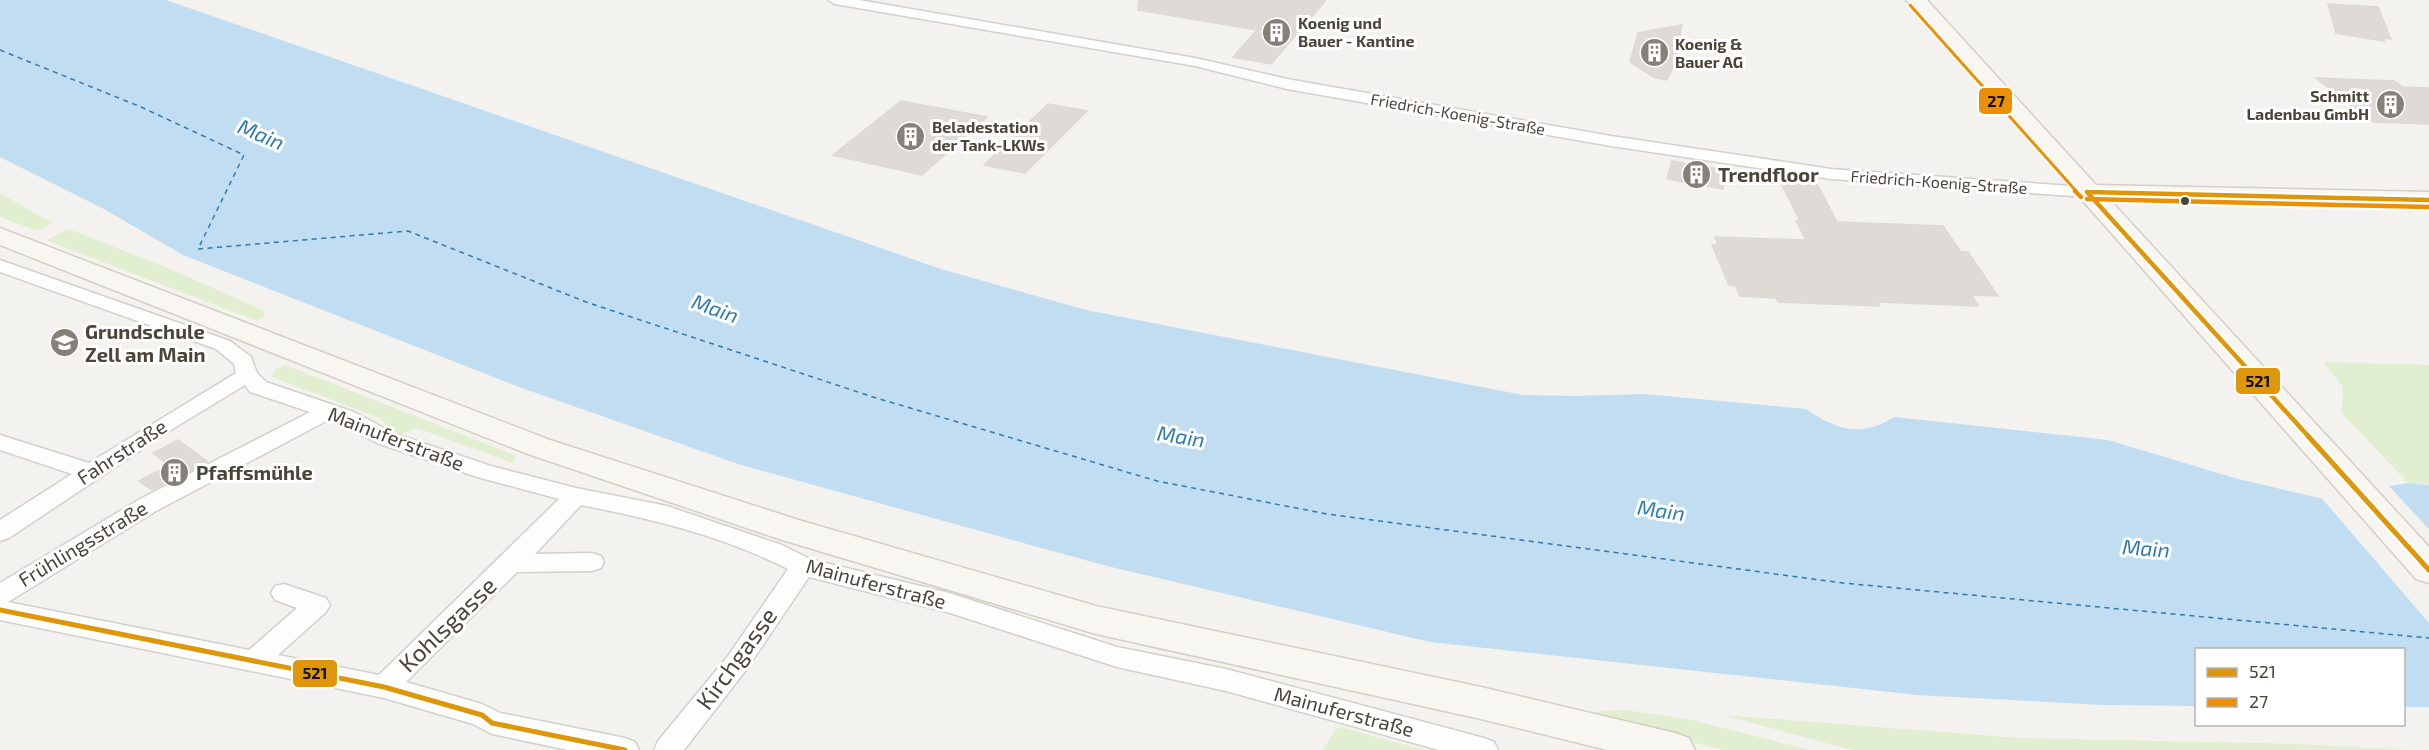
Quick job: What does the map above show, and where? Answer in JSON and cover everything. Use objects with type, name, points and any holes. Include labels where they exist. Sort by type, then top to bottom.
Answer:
[{"type":"main road","points":[[1916,0],[2429,570]]},
{"type":"main road","points":[[2087,192],[2429,200]]},
{"type":"main road","points":[[0,236],[539,447],[792,530],[1096,620],[1481,704],[1675,750]]},
{"type":"street","name":"Friedrich-Koenig-Straße","points":[[835,0],[1188,61],[1287,84],[1611,141],[1831,174],[2087,192]]},
{"type":"street","points":[[0,266],[223,345],[244,361],[247,375]]},
{"type":"street","name":"Mainuferstraße","points":[[247,375],[258,387],[346,417],[385,438],[416,450],[576,496],[659,512],[773,551],[803,566],[928,597],[1117,657],[1198,672],[1484,750]]},
{"type":"street","name":"Fahrstraße","points":[[0,532],[166,423],[247,375]]},
{"type":"street","name":"Frühlingsstraße","points":[[0,596],[148,505],[327,412]]},
{"type":"street","points":[[0,442],[91,472]]},
{"type":"street","name":"Kohlsgasse","points":[[384,687],[513,563],[576,496]]},
{"type":"street","name":"Kohlsgasse","points":[[513,563],[592,562]]},
{"type":"street","name":"Kirchgasse","points":[[667,750],[737,663],[803,566]]},
{"type":"street","points":[[253,662],[317,605],[284,593]]},
{"type":"street","points":[[0,610],[384,687],[482,715],[492,723],[625,750]]},
{"type":"green space","points":[[0,193],[52,223],[38,231],[0,217]]},
{"type":"green space","points":[[69,229],[177,272],[262,310],[265,315],[257,321],[46,240]]},
{"type":"green space","points":[[2323,362],[2429,365],[2429,484],[2408,483],[2342,413],[2343,387]]},
{"type":"green space","points":[[285,365],[517,456],[513,463],[417,428],[397,436],[380,418],[272,377],[274,370]]},
{"type":"green space","points":[[1626,710],[1692,720],[1809,750],[1723,750],[1572,713]]},
{"type":"green space","points":[[1722,715],[2019,738],[2296,744],[2410,750],[1852,750]]},
{"type":"green space","points":[[1341,727],[1424,750],[1323,750],[1335,729]]},
{"type":"water","name":"Main","points":[[0,0],[166,0],[941,269],[1086,310],[1523,395],[1644,394],[1806,409],[1828,422],[1849,429],[1871,428],[1894,417],[2108,440],[2238,479],[2319,498],[2408,483],[2429,485],[2429,707],[2405,707],[2405,648],[2195,648],[2195,706],[2104,705],[1917,695],[1430,642],[1107,566],[741,465],[519,387],[183,255],[104,209],[0,157]]},
{"type":"pier","points":[[2387,484],[2429,529],[2429,623],[2318,494]]},
{"type":"building","points":[[1139,0],[1326,0],[1271,64],[1233,57],[1257,30],[1138,10]]},
{"type":"building","points":[[2328,4],[2378,7],[2391,39],[2384,38],[2384,41],[2336,33]]},
{"type":"building","name":"Koenig & Bauer AG","points":[[1682,25],[1674,65],[1667,80],[1655,78],[1630,62],[1638,33]]},
{"type":"building","name":"Schmitt Ladenbau GmbH","points":[[2316,78],[2394,81],[2403,87],[2429,88],[2429,124],[2374,122]]},
{"type":"building","name":"Beladestation der Tank-LKWs","points":[[901,101],[987,117],[922,175],[833,155]]},
{"type":"building","points":[[1048,104],[1087,111],[1025,173],[984,165]]},
{"type":"building","name":"Trendfloor","points":[[1672,161],[1726,170],[1723,189],[1667,179]]},
{"type":"building","points":[[1779,179],[1815,180],[1837,222],[1943,226],[1961,252],[1968,252],[1998,296],[1972,295],[1978,306],[1877,302],[1879,306],[1779,302],[1776,298],[1740,296],[1736,286],[1729,285],[1712,245],[1718,245],[1715,237],[1806,240],[1796,221],[1800,221]]},
{"type":"building","name":"Pfaffsmühle","points":[[178,440],[208,462],[152,490],[139,481],[169,465],[153,453]]},
{"type":"ferry route","points":[[0,50],[141,107],[244,155],[198,249],[408,231],[586,302],[873,397],[1157,481],[1327,514],[1843,583],[2429,638]]},
{"type":"transit line","name":"27","points":[[1910,5],[2081,197]]},
{"type":"transit line","name":"521","points":[[2087,192],[2429,570]]},
{"type":"transit line","name":"521","points":[[2087,192],[2429,200]]},
{"type":"transit line","name":"27","points":[[2087,199],[2429,207]]},
{"type":"transit line","name":"521","points":[[0,610],[384,687],[482,715],[492,723],[625,750]]},
{"type":"place","name":"Koenig und Bauer - Kantine","points":[[1277,32]]},
{"type":"place","name":"Koenig & Bauer AG","points":[[1654,53]]},
{"type":"place","name":"Schmitt Ladenbau GmbH","points":[[2390,105]]},
{"type":"place","name":"Beladestation der Tank-LKWs","points":[[911,136]]},
{"type":"place","name":"Trendfloor","points":[[1697,175]]},
{"type":"place","name":"Grundschule Zell am Main","points":[[64,343]]},
{"type":"place","name":"Pfaffsmühle","points":[[175,473]]}]
